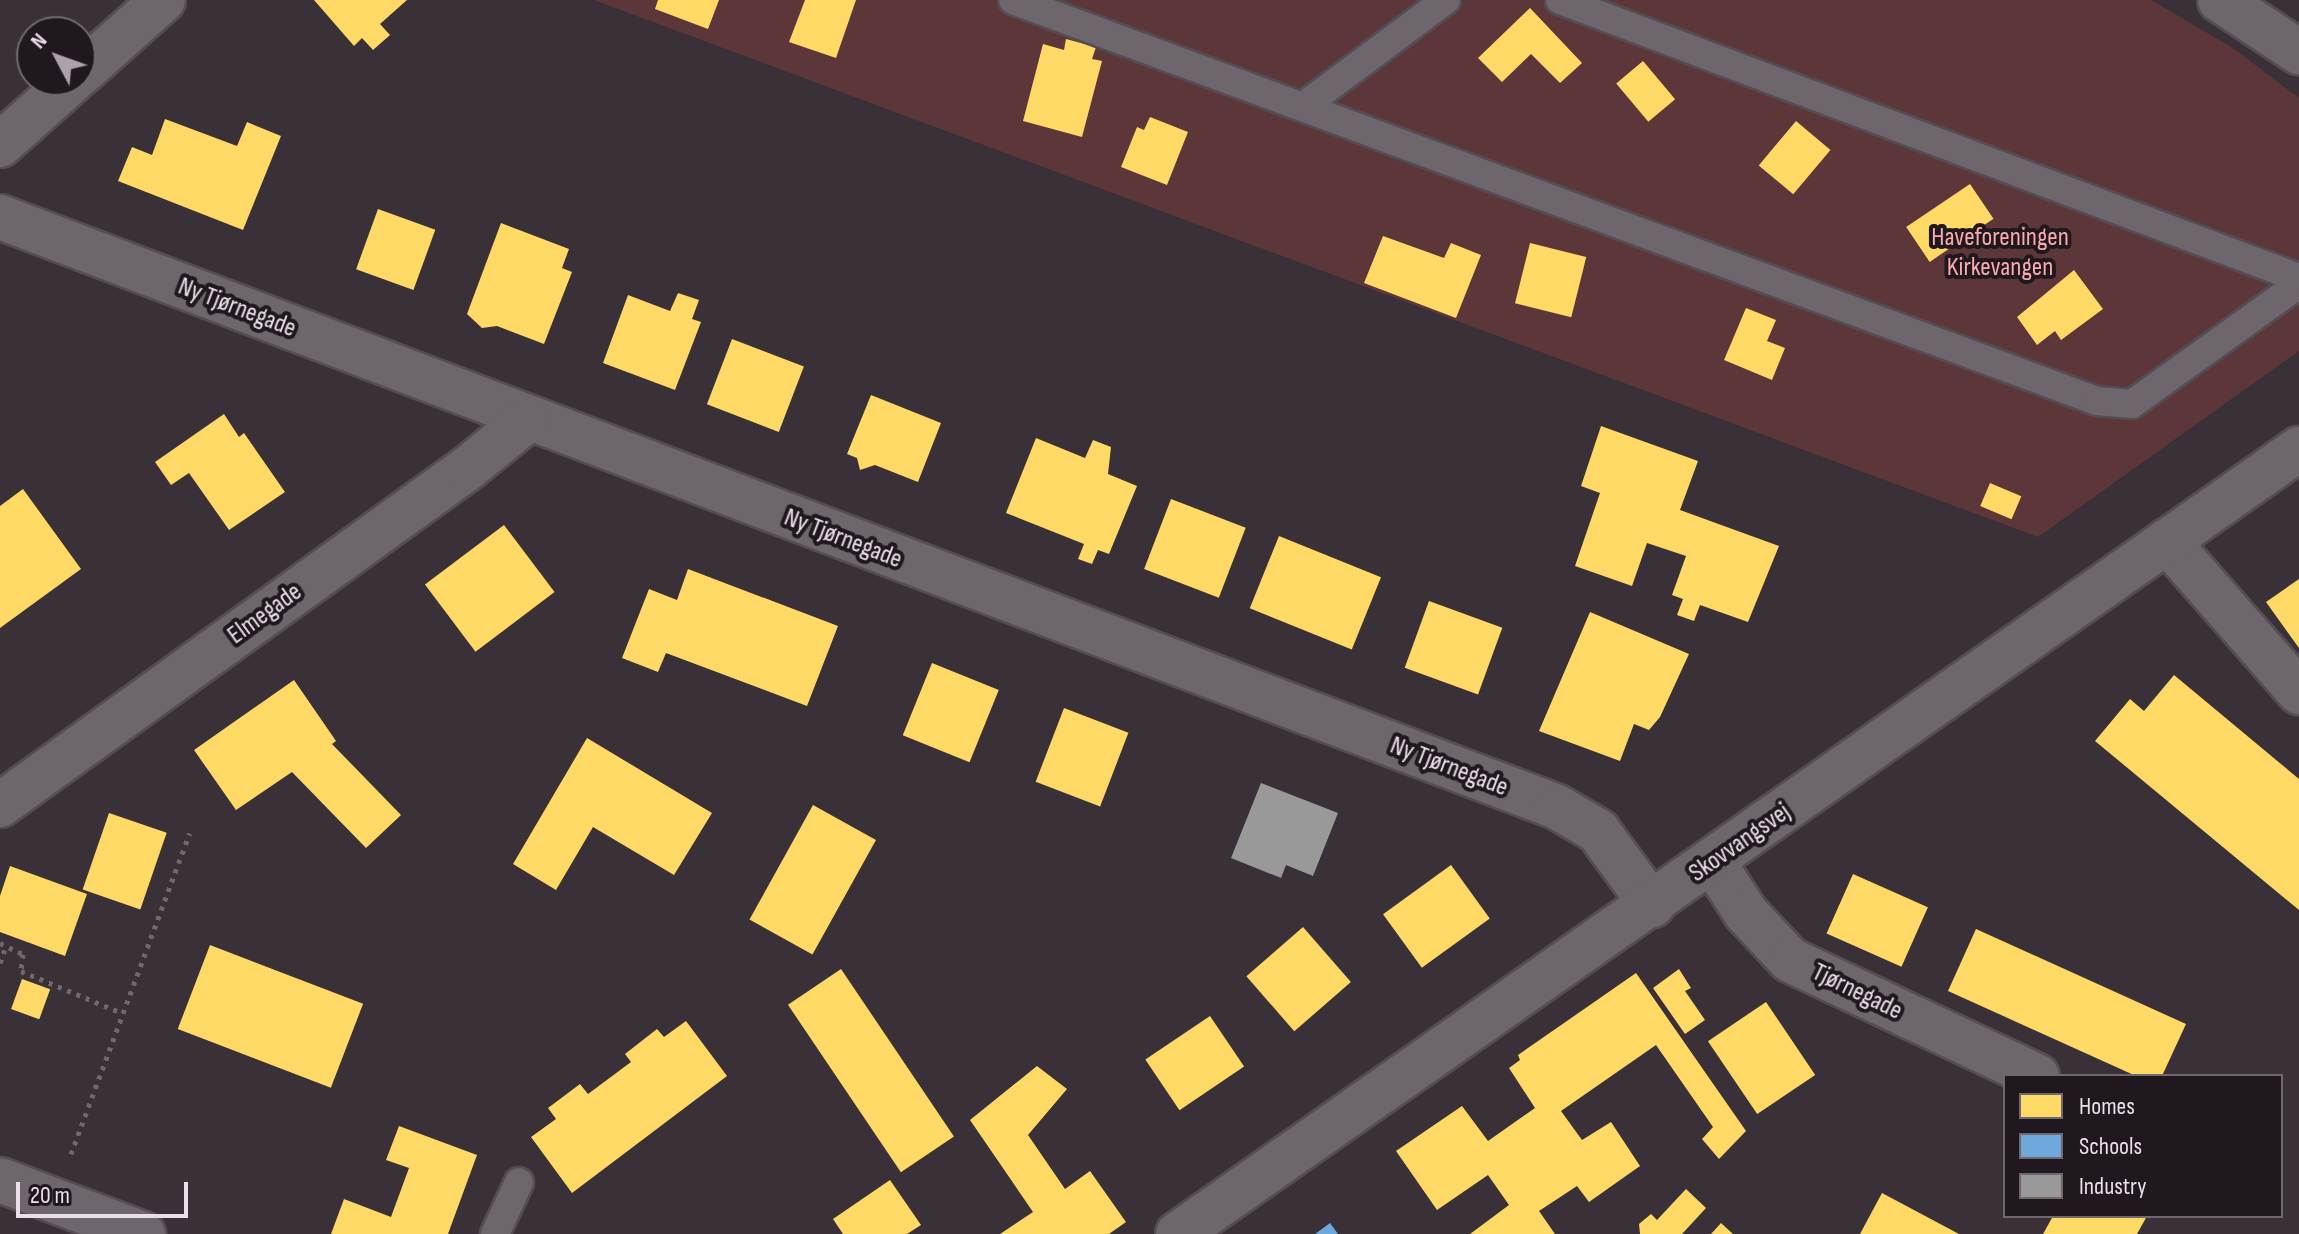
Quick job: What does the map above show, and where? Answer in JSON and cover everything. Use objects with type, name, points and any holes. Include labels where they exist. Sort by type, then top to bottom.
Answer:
[{"type":"street","points":[[96,60],[163,0]]},
{"type":"street","points":[[2220,0],[2299,52]]},
{"type":"street","points":[[0,145],[55,96]]},
{"type":"street","name":"Ny Tjørnegade","points":[[0,217],[527,420],[1557,807],[1598,831],[1652,905]]},
{"type":"street","name":"Elmegade","points":[[0,805],[468,468],[527,420]]},
{"type":"street","name":"Skovvangsvej","points":[[1178,1234],[2299,449]]},
{"type":"street","points":[[2167,541],[2299,692]]},
{"type":"street","name":"Tjørnegade","points":[[1713,862],[1746,913],[1790,960],[2033,1074]]},
{"type":"street","points":[[0,1180],[143,1234]]},
{"type":"lane","points":[[1013,0],[1305,105],[2097,401],[2132,404],[2299,284]]},
{"type":"lane","points":[[1305,105],[1446,0]]},
{"type":"lane","points":[[1560,0],[2299,278]]},
{"type":"lane","points":[[495,1234],[519,1182]]},
{"type":"path","points":[[55,1200],[190,833]]},
{"type":"path","points":[[0,963],[3,945],[23,954],[21,971],[122,1013]]},
{"type":"green space","name":"Haveforeningen Kirkevangen","points":[[594,0],[2151,0],[2233,48],[2299,98],[2299,351],[2038,537]]},
{"type":"building: Homes","points":[[314,0],[407,0],[380,24],[390,35],[373,50],[362,38],[354,46]]},
{"type":"building: Homes","points":[[658,0],[719,0],[708,29],[655,9]]},
{"type":"building: Homes","points":[[805,0],[856,0],[836,58],[789,42]]},
{"type":"building: Homes","points":[[1530,8],[1582,63],[1560,83],[1531,54],[1502,82],[1478,58]]},
{"type":"building: Homes","points":[[1066,39],[1096,47],[1092,59],[1102,61],[1082,137],[1023,121],[1043,44],[1064,50]]},
{"type":"building: Homes","points":[[1643,61],[1675,99],[1648,122],[1616,83]]},
{"type":"building: Homes","points":[[1150,117],[1188,132],[1167,185],[1121,167],[1137,127],[1144,130]]},
{"type":"building: Homes","points":[[165,119],[237,146],[247,122],[281,136],[243,230],[118,181],[132,147],[152,155]]},
{"type":"building: Homes","points":[[1796,121],[1830,150],[1793,194],[1759,165]]},
{"type":"building: Homes","points":[[1970,184],[1993,219],[1930,262],[1906,227]]},
{"type":"building: Homes","points":[[378,209],[435,230],[413,290],[356,269]]},
{"type":"building: Homes","points":[[501,223],[569,249],[562,268],[572,272],[544,344],[497,326],[482,328],[467,314]]},
{"type":"building: Homes","points":[[1383,236],[1444,258],[1451,243],[1481,255],[1456,318],[1364,283]]},
{"type":"building: Homes","points":[[1530,243],[1586,257],[1571,317],[1515,303]]},
{"type":"building: Homes","points":[[2074,270],[2103,309],[2061,340],[2055,331],[2037,345],[2017,317]]},
{"type":"building: Homes","points":[[678,293],[699,300],[692,319],[701,322],[675,390],[603,363],[628,295],[670,311]]},
{"type":"building: Homes","points":[[1746,308],[1776,320],[1767,341],[1785,348],[1772,380],[1724,360]]},
{"type":"building: Homes","points":[[732,339],[804,367],[779,432],[707,404]]},
{"type":"building: Homes","points":[[871,395],[941,423],[918,482],[875,465],[860,470],[857,458],[847,454]]},
{"type":"building: Homes","points":[[224,414],[239,437],[244,433],[285,492],[229,530],[189,473],[171,485],[155,462]]},
{"type":"building: Homes","points":[[1601,426],[1698,461],[1680,510],[1779,546],[1748,622],[1700,605],[1694,621],[1677,615],[1683,599],[1672,595],[1686,556],[1647,543],[1632,586],[1575,566],[1600,493],[1581,486]]},
{"type":"building: Homes","points":[[1036,438],[1085,458],[1093,440],[1111,447],[1108,474],[1137,486],[1109,554],[1098,550],[1092,564],[1078,559],[1084,544],[1006,513]]},
{"type":"building: Homes","points":[[1990,483],[2021,496],[2012,519],[1980,506]]},
{"type":"building: Homes","points":[[23,489],[81,569],[0,628],[0,506]]},
{"type":"building: Homes","points":[[1171,499],[1246,528],[1219,598],[1144,569]]},
{"type":"building: Homes","points":[[504,525],[555,592],[475,652],[425,585]]},
{"type":"building: Homes","points":[[1279,536],[1381,577],[1352,650],[1250,608]]},
{"type":"building: Homes","points":[[688,569],[838,626],[807,706],[666,653],[658,672],[622,658],[649,589],[677,600]]},
{"type":"building: Homes","points":[[2299,579],[2299,648],[2266,602]]},
{"type":"building: Homes","points":[[1429,601],[1502,628],[1478,694],[1405,668]]},
{"type":"building: Homes","points":[[1590,612],[1689,654],[1660,717],[1649,730],[1634,724],[1620,761],[1539,731]]},
{"type":"building: Homes","points":[[932,663],[999,690],[970,762],[903,735]]},
{"type":"building: Homes","points":[[2174,675],[2299,779],[2299,910],[2095,741],[2130,699],[2144,711]]},
{"type":"building: Homes","points":[[294,680],[336,741],[332,744],[401,815],[366,848],[292,772],[236,810],[194,750]]},
{"type":"building: Homes","points":[[1064,708],[1128,733],[1100,806],[1036,782]]},
{"type":"building: Homes","points":[[587,738],[712,813],[674,875],[593,827],[556,890],[513,864]]},
{"type":"building: Homes","points":[[813,805],[876,840],[812,954],[749,920]]},
{"type":"building: Homes","points":[[109,813],[167,833],[140,909],[83,890]]},
{"type":"building: Homes","points":[[1451,865],[1490,918],[1422,968],[1383,914]]},
{"type":"building: Homes","points":[[10,866],[87,894],[65,956],[0,932],[0,896]]},
{"type":"building: Homes","points":[[1853,874],[1928,907],[1901,967],[1827,933]]},
{"type":"building: Homes","points":[[1303,927],[1351,982],[1294,1031],[1246,976]]},
{"type":"building: Homes","points":[[1976,929],[2186,1024],[2163,1074],[2132,1074],[1948,991]]},
{"type":"building: Homes","points":[[210,945],[363,1004],[331,1088],[178,1029]]},
{"type":"building: Homes","points":[[841,969],[954,1136],[901,1172],[788,1005]]},
{"type":"building: Homes","points":[[1679,969],[1691,988],[1685,991],[1705,1020],[1685,1034],[1653,988]]},
{"type":"building: Homes","points":[[1636,973],[1746,1131],[1719,1159],[1702,1139],[1713,1127],[1656,1045],[1561,1111],[1582,1140],[1611,1122],[1640,1166],[1589,1202],[1577,1186],[1539,1211],[1555,1234],[1470,1234],[1509,1205],[1488,1175],[1437,1210],[1396,1151],[1462,1106],[1488,1141],[1535,1108],[1509,1068],[1520,1060],[1518,1055]]},
{"type":"building: Homes","points":[[22,979],[50,989],[39,1019],[11,1009]]},
{"type":"building: Homes","points":[[1766,1002],[1815,1075],[1757,1114],[1708,1041]]},
{"type":"building: Homes","points":[[1210,1016],[1244,1067],[1179,1110],[1145,1060]]},
{"type":"building: Homes","points":[[686,1021],[727,1076],[572,1193],[531,1137],[556,1119],[548,1108],[580,1084],[588,1094],[631,1062],[625,1054],[657,1029],[664,1037]]},
{"type":"building: Homes","points":[[1037,1066],[1067,1089],[1028,1135],[1065,1189],[1090,1171],[1126,1222],[1109,1234],[1000,1234],[1033,1212],[970,1120]]},
{"type":"building: Homes","points":[[399,1126],[477,1155],[448,1234],[331,1234],[344,1199],[391,1217],[409,1168],[386,1160]]},
{"type":"building: Homes","points":[[890,1180],[921,1225],[907,1234],[843,1234],[833,1219]]},
{"type":"building: Homes","points":[[1686,1189],[1706,1208],[1682,1234],[1640,1234],[1639,1224],[1651,1214],[1657,1220]]},
{"type":"building: Homes","points":[[1882,1193],[1959,1234],[1860,1234]]},
{"type":"building: Homes","points":[[2052,1218],[2146,1218],[2137,1234],[2043,1234]]},
{"type":"building: Homes","points":[[1721,1223],[1733,1234],[1711,1234]]},
{"type":"building: Schools","points":[[1330,1223],[1338,1234],[1315,1234]]},
{"type":"building: Industry","points":[[1261,783],[1338,813],[1313,876],[1286,865],[1281,878],[1231,858]]}]
